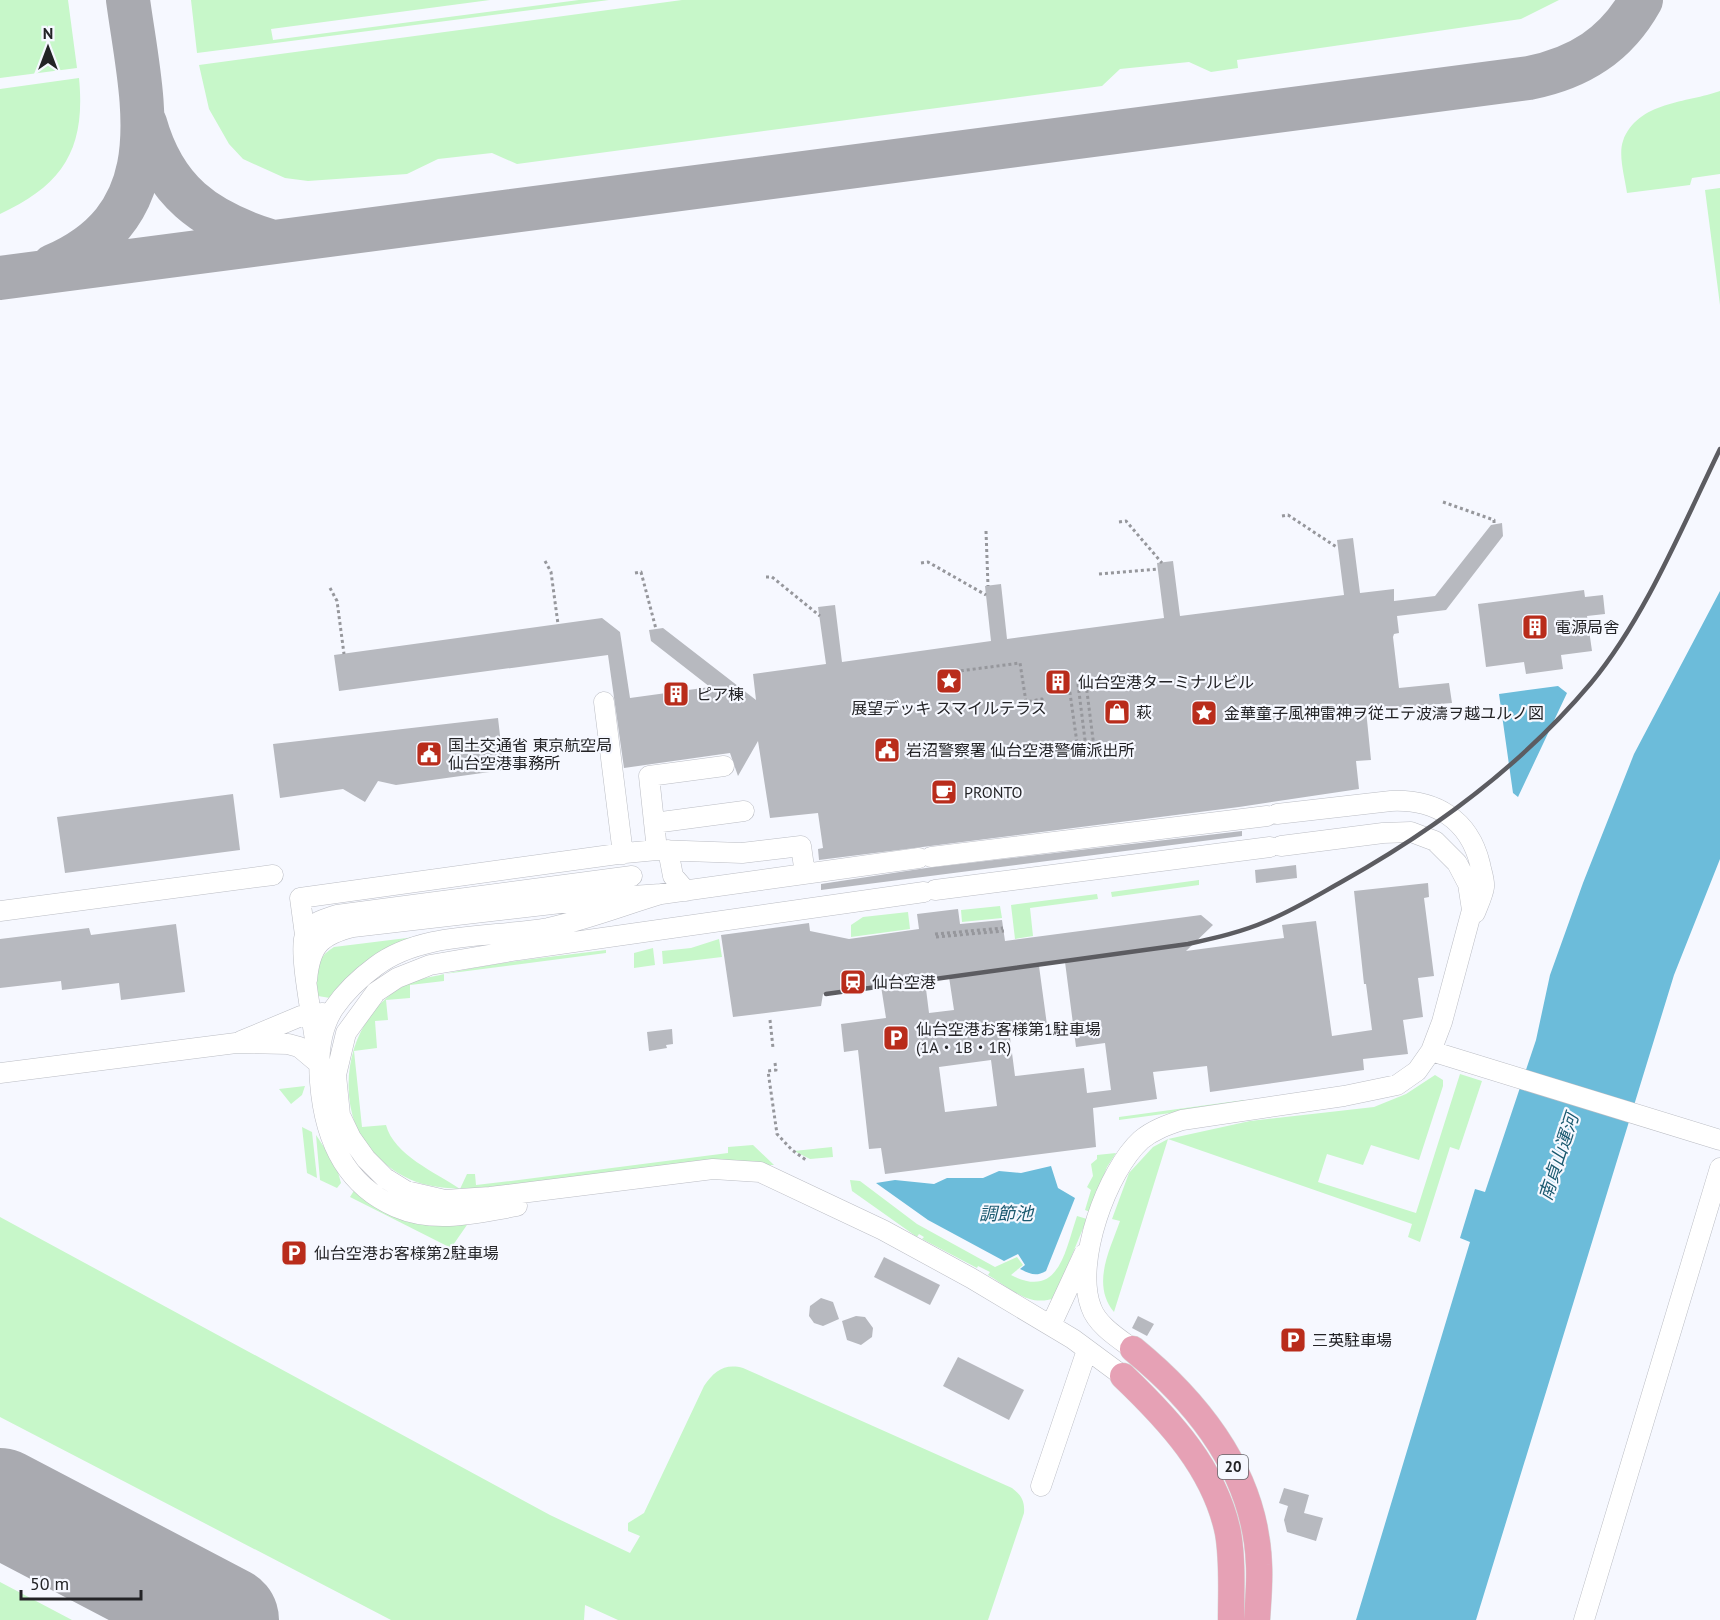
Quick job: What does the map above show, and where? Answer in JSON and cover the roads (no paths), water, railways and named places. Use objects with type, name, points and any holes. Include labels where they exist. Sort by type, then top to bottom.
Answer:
[{"type":"main road","name":"20","points":[[1133,1349],[1176,1386],[1208,1424],[1242,1484],[1255,1534],[1259,1564],[1257,1620]]},
{"type":"main road","name":"20","points":[[1123,1376],[1164,1416],[1183,1440],[1218,1498],[1228,1539],[1232,1571],[1231,1620]]},
{"type":"street","points":[[604,702],[625,853],[632,876],[653,895]]},
{"type":"street","points":[[686,891],[673,876],[662,850],[654,823],[649,776],[724,766]]},
{"type":"street","points":[[307,980],[317,945],[332,932],[686,891],[925,857],[1391,801],[1408,800],[1431,804],[1454,818],[1468,835],[1478,856],[1485,886],[1470,924],[1431,1051],[1417,1071],[1397,1084],[1344,1096],[1182,1120],[1158,1128],[1142,1139],[1115,1172],[1088,1246],[1051,1325]]},
{"type":"street","points":[[654,823],[744,811]]},
{"type":"street","points":[[1123,1376],[1051,1325],[883,1230],[777,1178],[760,1172],[713,1169],[490,1197],[445,1200],[406,1191],[385,1178],[366,1160],[351,1138],[340,1115],[336,1089],[341,1047],[346,1034],[360,1011],[376,992],[397,978],[430,965],[530,948],[929,891],[1383,833],[1411,832],[1435,841],[1447,852],[1464,874],[1471,897],[1470,924]]},
{"type":"street","points":[[713,1169],[666,1184],[467,1215],[435,1216],[412,1212],[383,1200],[360,1183],[337,1153],[327,1133],[322,1110],[303,953],[305,935],[300,898],[625,853],[662,850],[742,853],[801,846],[805,874]]},
{"type":"street","points":[[0,911],[273,875]]},
{"type":"street","points":[[305,935],[317,922],[337,915],[632,876]]},
{"type":"street","points":[[318,1063],[322,1036],[332,1012],[361,978],[379,964],[407,950],[549,927],[653,895]]},
{"type":"street","points":[[452,941],[530,948]]},
{"type":"street","points":[[236,1043],[290,1020],[332,1012]]},
{"type":"street","points":[[0,1073],[236,1043],[288,1044],[299,1047],[318,1063]]},
{"type":"street","points":[[1431,1051],[1720,1140]]},
{"type":"street","points":[[1584,1620],[1720,1168]]},
{"type":"street","points":[[1088,1246],[1087,1288],[1091,1308],[1110,1332],[1133,1349]]},
{"type":"street","points":[[1041,1486],[1087,1350]]},
{"type":"street","points":[[1183,1440],[1208,1424]]},
{"type":"street","points":[[1228,1539],[1255,1534]]},
{"type":"water","name":"南貞山運河","points":[[1720,591],[1720,859],[1674,975],[1476,1620],[1356,1620],[1470,1242],[1460,1238],[1475,1189],[1485,1192],[1536,1040],[1550,975],[1583,883],[1634,754]]},
{"type":"water","points":[[1558,686],[1567,693],[1518,797],[1513,793],[1499,694]]},
{"type":"water","name":"調節池","points":[[1051,1166],[1058,1188],[1075,1198],[1046,1271],[1036,1274],[1020,1269],[1025,1265],[1018,1254],[1004,1261],[928,1220],[876,1183],[895,1180],[934,1184],[947,1178],[983,1178],[999,1171],[1021,1173]]},
{"type":"railway","points":[[826,994],[1188,944],[1248,928],[1277,917],[1378,861],[1444,817],[1507,768],[1564,713],[1591,683],[1629,630],[1646,600],[1720,449]]},
{"type":"place","name":"電源局舎","points":[[1535,627]]},
{"type":"place","name":"展望デッキ スマイルテラス","points":[[949,681]]},
{"type":"place","name":"仙台空港ターミナルビル","points":[[1058,682]]},
{"type":"place","name":"ピア棟","points":[[676,694]]},
{"type":"place","name":"萩","points":[[1117,712]]},
{"type":"place","name":"金華童子風神雷神ヲ従エテ波濤ヲ越ユルノ図","points":[[1204,713]]},
{"type":"place","name":"岩沼警察署 仙台空港警備派出所","points":[[887,750]]},
{"type":"place","name":"国土交通省 東京航空局 仙台空港事務所","points":[[429,754]]},
{"type":"place","name":"PRONTO","points":[[944,792]]},
{"type":"place","name":"仙台空港","points":[[853,982]]},
{"type":"place","name":"仙台空港お客様第1駐車場 (1A・1B・1R)","points":[[896,1038]]},
{"type":"place","name":"仙台空港お客様第2駐車場","points":[[294,1253]]},
{"type":"place","name":"三英駐車場","points":[[1293,1340]]}]
